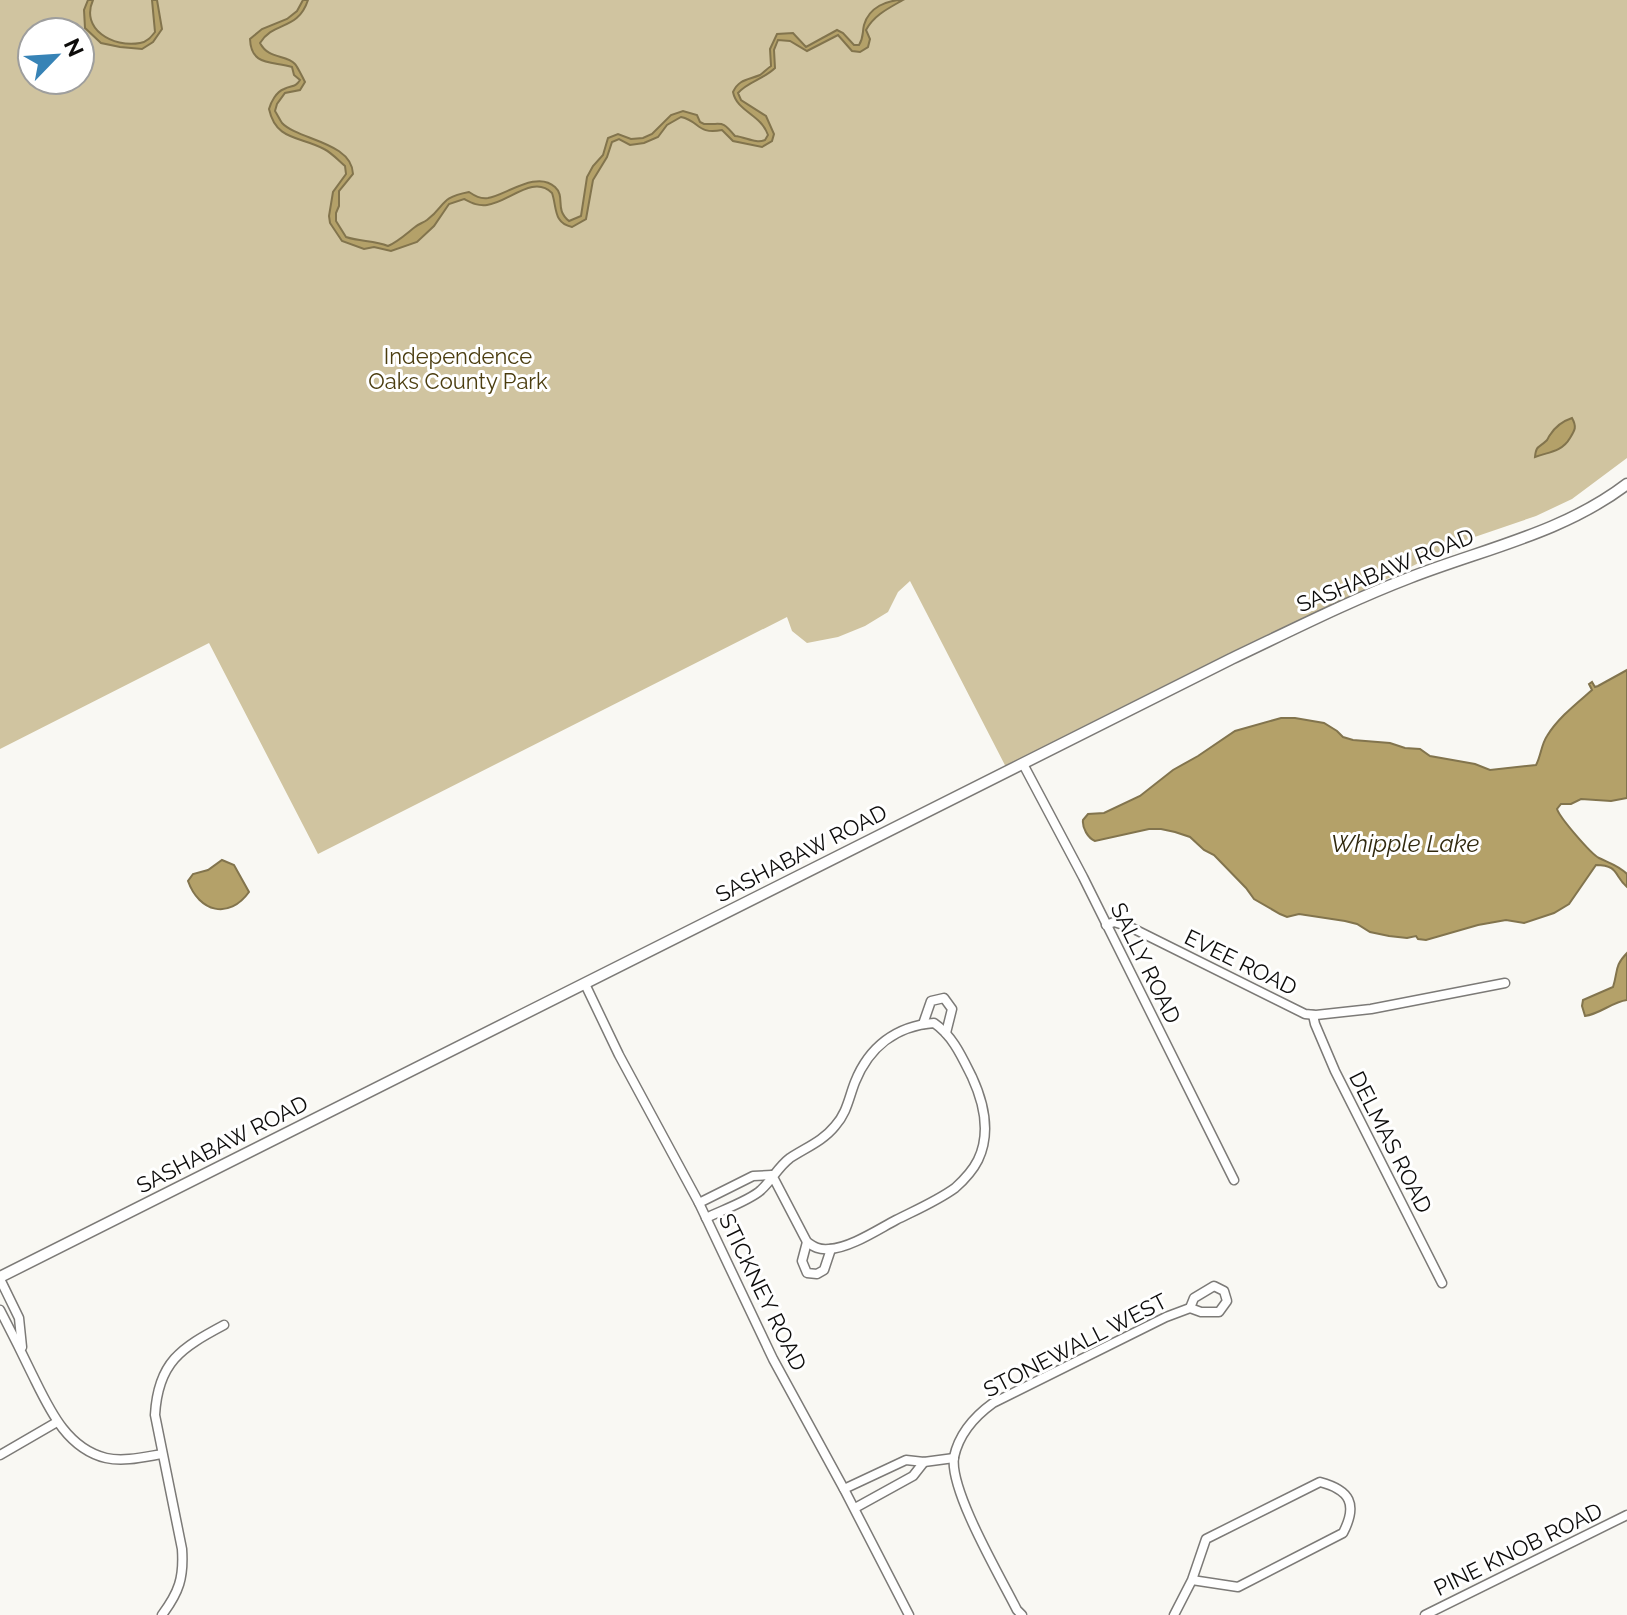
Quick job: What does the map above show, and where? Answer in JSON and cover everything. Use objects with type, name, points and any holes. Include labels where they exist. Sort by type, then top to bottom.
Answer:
[{"type":"main road","name":"SASHABAW ROAD","points":[[0,1278],[1231,659],[1371,594],[1568,520],[1627,484]]},
{"type":"street","name":"SALLY ROAD","points":[[1023,764],[1077,865],[1234,1180]]},
{"type":"street","name":"EVEE ROAD","points":[[1106,925],[1114,922],[1130,927],[1305,1014],[1371,1009],[1505,983]]},
{"type":"street","name":"STICKNEY ROAD","points":[[585,984],[619,1055],[699,1203],[773,1359],[855,1508],[909,1615]]},
{"type":"street","points":[[923,1024],[931,1001],[944,998],[952,1009],[946,1033]]},
{"type":"street","name":"DELMAS ROAD","points":[[1313,1015],[1335,1071],[1442,1283]]},
{"type":"street","points":[[706,1218],[760,1191],[772,1175],[779,1167],[834,1129],[865,1060],[884,1040],[900,1031],[934,1023],[953,1040],[984,1107],[984,1140],[978,1159],[967,1177],[954,1188],[839,1248],[816,1249],[807,1242],[772,1175]]},
{"type":"street","points":[[699,1203],[753,1176],[772,1175]]},
{"type":"street","points":[[807,1242],[802,1261],[807,1273],[817,1274],[824,1270],[831,1249]]},
{"type":"street","points":[[0,1278],[18,1315],[23,1355]]},
{"type":"street","name":"STONEWALL WEST","points":[[954,1458],[961,1439],[975,1417],[993,1403],[1126,1336],[1190,1308]]},
{"type":"street","points":[[0,1310],[57,1422],[69,1436],[90,1452],[107,1458],[128,1459],[162,1454]]},
{"type":"street","points":[[162,1615],[176,1596],[183,1567],[155,1415],[156,1394],[171,1363],[189,1345],[224,1325]]},
{"type":"street","points":[[0,1455],[57,1422]]},
{"type":"street","points":[[844,1489],[906,1460],[924,1462],[954,1458],[956,1475],[971,1521],[1022,1615]]},
{"type":"street","points":[[855,1508],[913,1476],[924,1462]]},
{"type":"street","points":[[877,1474],[886,1490]]},
{"type":"street","points":[[1174,1615],[1192,1580],[1206,1539],[1320,1482],[1338,1487],[1349,1501],[1350,1519],[1343,1533],[1238,1587],[1192,1580]]},
{"type":"street","name":"PINE KNOB ROAD","points":[[1425,1615],[1627,1515]]},
{"type":"green space","name":"Independence Oaks County Park","points":[[0,0],[1627,0],[1627,458],[1572,499],[1536,516],[1460,542],[1008,771],[910,581],[898,592],[888,612],[865,626],[838,637],[807,643],[792,631],[787,617],[318,854],[209,643],[0,749]]},
{"type":"water","points":[[88,0],[93,0],[91,16],[84,16]]},
{"type":"water","points":[[152,0],[157,0],[162,29],[153,42],[142,49],[101,43],[96,38],[96,29],[110,39],[130,44],[150,37],[155,32]]},
{"type":"water","points":[[303,0],[308,0],[298,17],[272,31],[260,43],[268,52],[295,64],[305,82],[300,90],[285,93],[275,111],[290,129],[334,148],[350,163],[353,174],[339,191],[336,213],[336,221],[346,237],[388,246],[427,220],[452,197],[469,192],[488,198],[531,182],[548,182],[555,187],[560,195],[562,212],[569,221],[581,216],[587,177],[603,155],[608,138],[618,134],[631,139],[643,138],[652,134],[671,115],[683,111],[697,115],[704,124],[724,125],[735,136],[754,141],[765,140],[768,135],[765,128],[739,104],[733,92],[741,82],[760,75],[771,66],[770,49],[777,34],[793,33],[806,47],[837,30],[854,45],[859,45],[866,19],[874,9],[891,1],[903,0],[873,20],[866,30],[870,39],[868,47],[860,52],[852,51],[838,35],[807,51],[790,41],[778,40],[774,50],[775,68],[738,93],[741,100],[766,116],[774,134],[772,141],[762,147],[733,141],[722,130],[708,131],[681,117],[667,125],[658,137],[644,143],[630,145],[619,139],[612,142],[593,180],[586,219],[572,227],[559,218],[552,193],[545,188],[529,188],[487,205],[477,205],[464,199],[449,204],[434,226],[417,242],[391,251],[374,247],[364,249],[342,241],[329,216],[333,192],[346,174],[345,166],[324,149],[283,132],[272,119],[269,109],[274,98],[281,90],[300,80],[294,75],[292,67],[258,58],[251,48],[250,39],[262,29],[287,19],[297,11]]},
{"type":"water","points":[[1572,418],[1575,428],[1567,443],[1535,457],[1537,449],[1547,441],[1554,429]]},
{"type":"water","name":"Whipple Lake","points":[[1627,670],[1627,798],[1611,801],[1581,799],[1571,804],[1561,804],[1557,809],[1595,855],[1627,874],[1627,887],[1612,869],[1596,865],[1569,904],[1554,913],[1524,923],[1506,920],[1426,940],[1416,936],[1407,938],[1370,932],[1345,921],[1299,914],[1287,917],[1254,899],[1214,855],[1190,837],[1149,829],[1095,841],[1083,826],[1088,814],[1104,813],[1140,796],[1173,770],[1235,731],[1281,718],[1324,723],[1343,737],[1353,740],[1420,749],[1430,756],[1475,764],[1490,770],[1536,765],[1547,736],[1562,717],[1592,690],[1589,684],[1592,682],[1595,687],[1598,686]]},
{"type":"water","points":[[222,860],[234,865],[249,892],[233,906],[215,909],[199,900],[188,881],[193,874],[208,870]]},
{"type":"water","points":[[1627,953],[1627,1000],[1585,1016],[1583,1000],[1613,987],[1618,966]]}]
